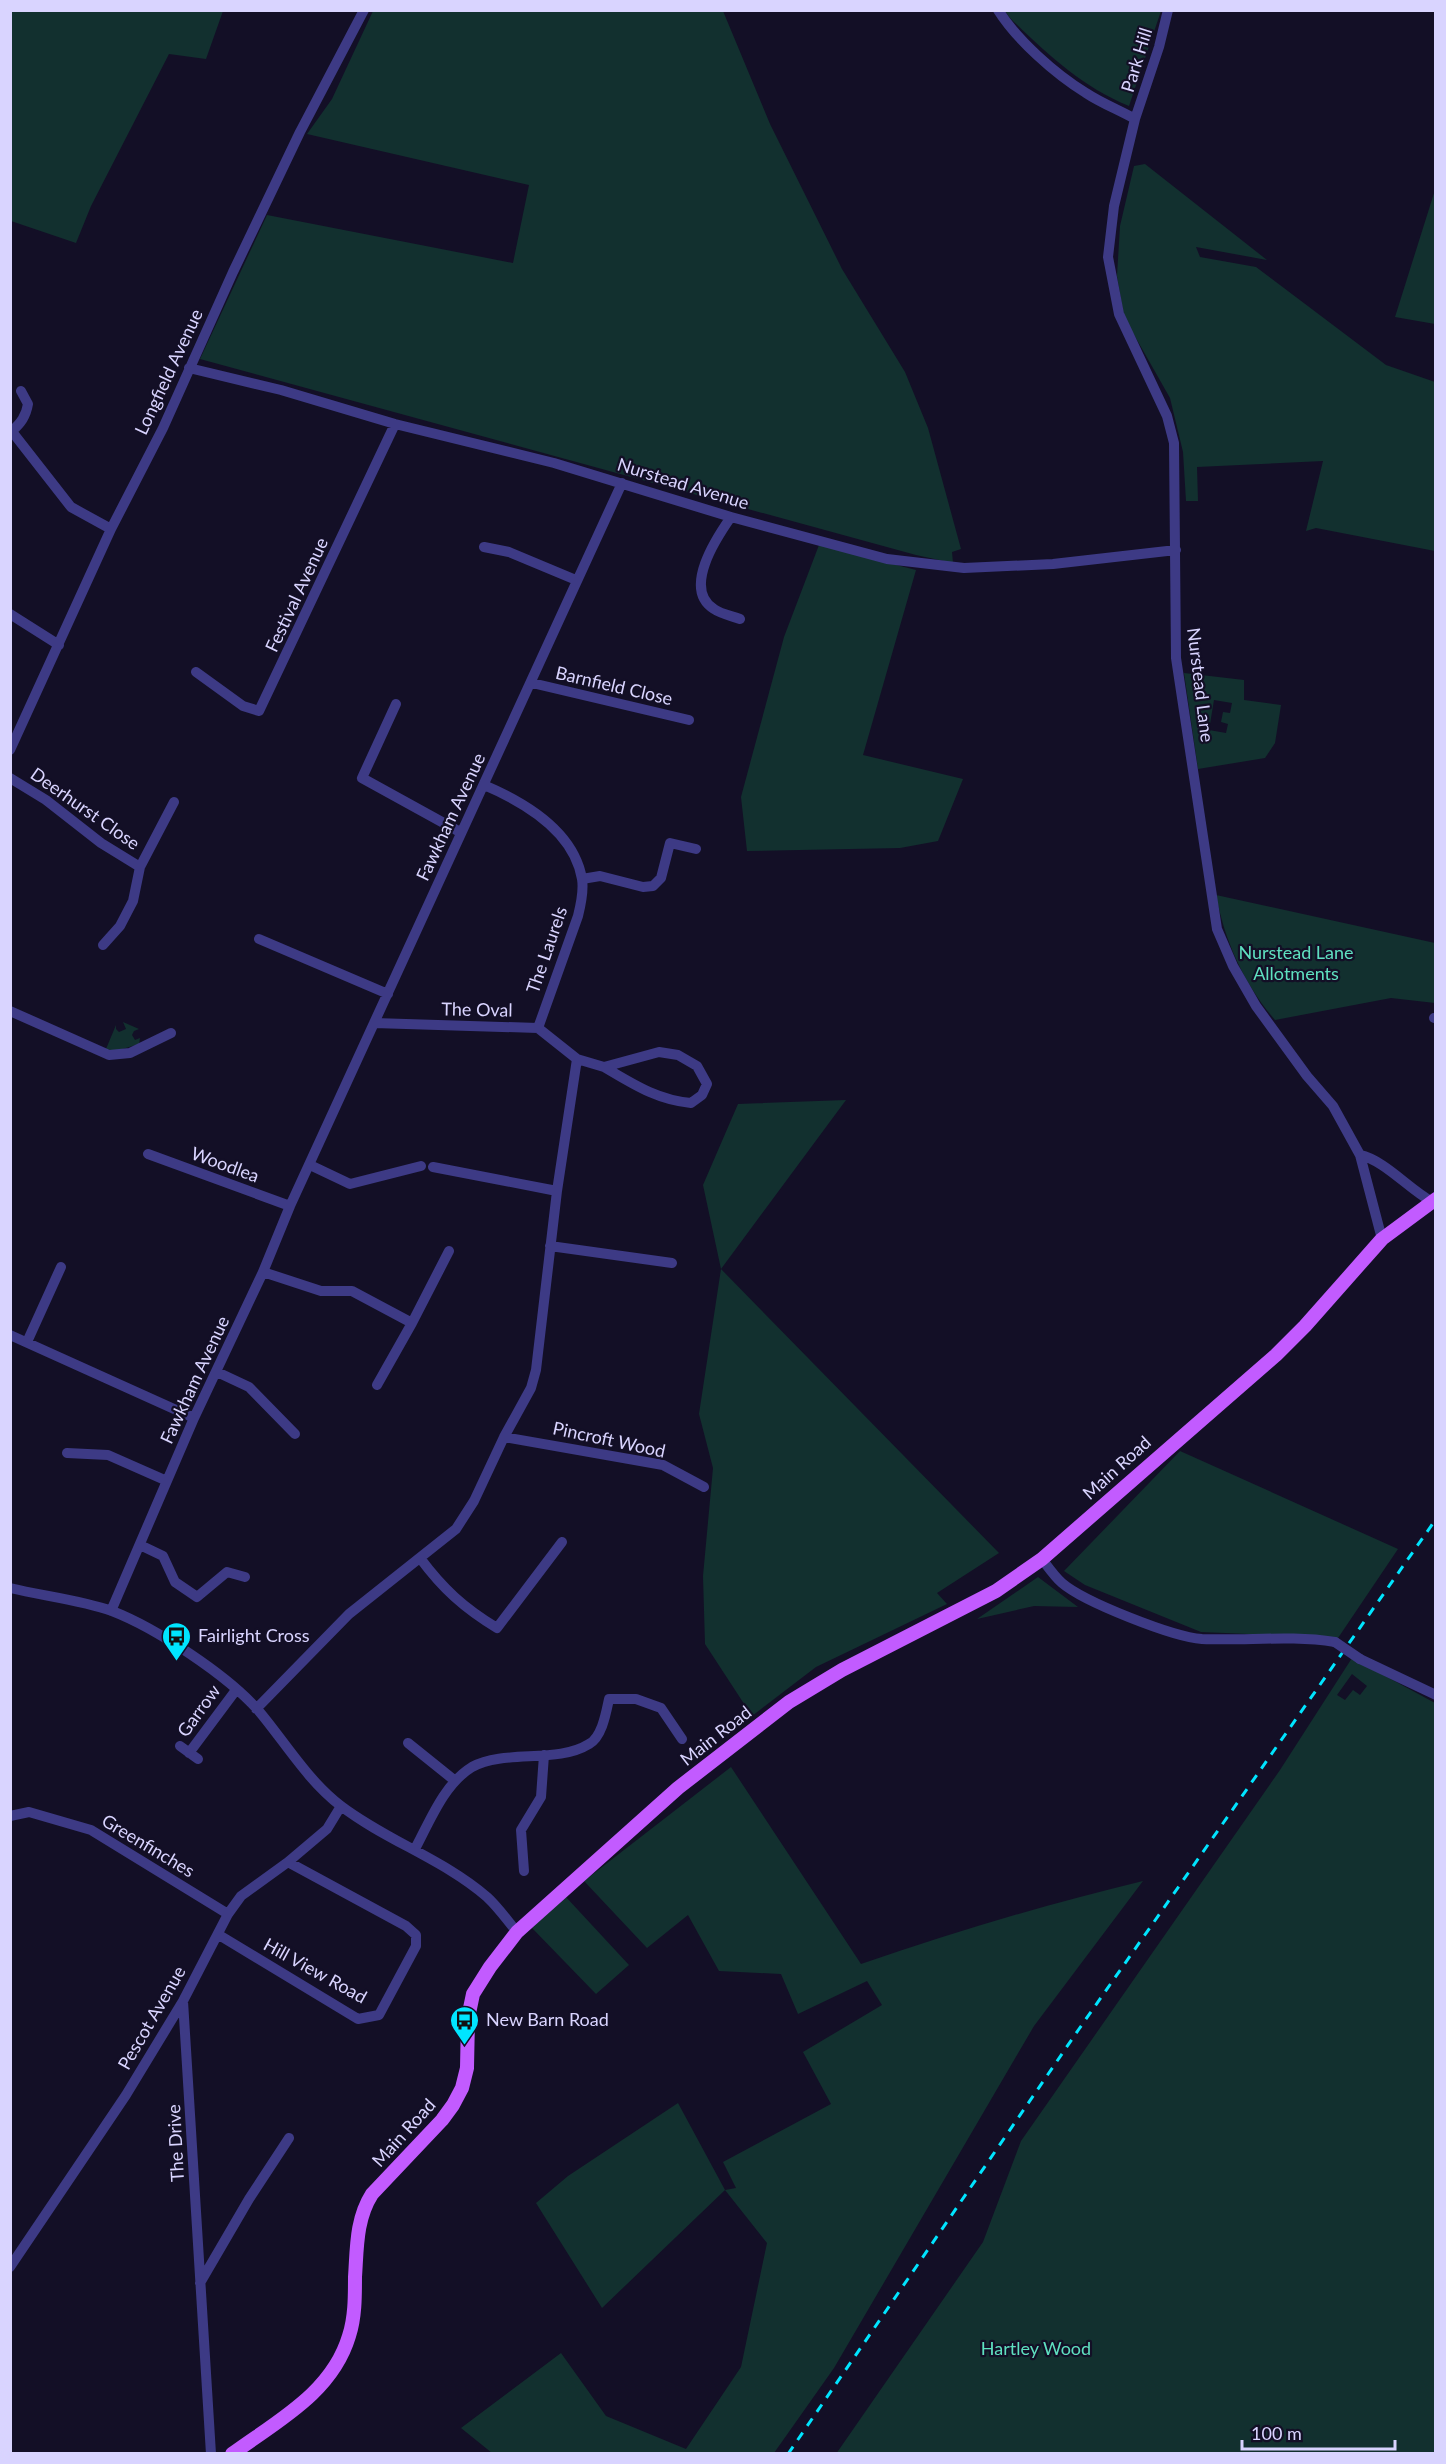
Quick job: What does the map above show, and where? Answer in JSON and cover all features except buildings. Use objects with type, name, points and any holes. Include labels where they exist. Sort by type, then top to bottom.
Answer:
[{"type":"main road","name":"Main Road","points":[[232,2454],[315,2393],[330,2377],[343,2354],[354,2314],[357,2246],[360,2218],[365,2204],[453,2105],[462,2088],[467,2068],[468,2018],[473,1995],[490,1967],[517,1932],[678,1788],[789,1702],[843,1670],[996,1591],[1042,1559],[1185,1431],[1276,1355],[1305,1326],[1382,1239],[1433,1200]]},
{"type":"street","name":"Longfield Avenue","points":[[10,750],[14,731],[58,645],[111,529],[163,428],[300,132],[364,10]]},
{"type":"street","points":[[998,10],[1007,24],[1042,59],[1085,93],[1135,119]]},
{"type":"street","name":"Park Hill","points":[[1135,119],[1159,47],[1168,10]]},
{"type":"street","name":"Nurstead Lane","points":[[1135,119],[1114,206],[1108,257],[1119,314],[1167,416],[1174,443],[1176,658],[1217,929],[1233,966],[1256,1006],[1307,1076],[1333,1106],[1360,1155],[1382,1239]]},
{"type":"street","name":"Nurstead Avenue","points":[[189,368],[281,390],[394,424],[554,463],[731,517],[887,559],[949,567],[1053,564],[1176,550]]},
{"type":"street","points":[[21,391],[32,403],[21,423],[11,430],[71,507],[111,529]]},
{"type":"street","name":"Festival Avenue","points":[[196,672],[243,706],[260,711],[394,424]]},
{"type":"street","name":"Fawkham Avenue","points":[[111,1611],[194,1418],[263,1272],[290,1206],[622,483]]},
{"type":"street","points":[[731,517],[713,542],[700,578],[704,597],[712,609],[740,619]]},
{"type":"street","points":[[484,547],[509,552],[576,580]]},
{"type":"street","points":[[10,614],[58,645]]},
{"type":"street","name":"Barnfield Close","points":[[531,683],[689,720]]},
{"type":"street","points":[[396,704],[362,778],[460,832]]},
{"type":"street","name":"Deerhurst Close","points":[[10,778],[46,800],[101,843],[140,867]]},
{"type":"street","name":"The Laurels","points":[[483,785],[524,804],[553,829],[575,860],[582,879],[582,898],[578,916],[538,1028]]},
{"type":"street","name":"Deerhurst Close","points":[[103,945],[120,926],[133,901],[140,867],[174,802]]},
{"type":"street","points":[[659,840],[696,849]]},
{"type":"street","points":[[582,879],[600,876],[643,887],[653,886],[661,878],[670,843]]},
{"type":"street","points":[[259,939],[388,994]]},
{"type":"street","points":[[10,1011],[109,1055],[124,1055],[137,1051],[171,1033]]},
{"type":"street","name":"The Oval","points":[[374,1023],[538,1028],[577,1059],[604,1067],[652,1095],[671,1101],[691,1103],[702,1095],[707,1084],[696,1066],[678,1055],[659,1052],[604,1067]]},
{"type":"street","points":[[256,1709],[349,1614],[456,1529],[474,1501],[504,1437],[531,1388],[534,1379],[556,1191],[577,1059]]},
{"type":"street","name":"Woodlea","points":[[148,1154],[290,1206]]},
{"type":"street","points":[[1360,1155],[1371,1157],[1416,1193],[1433,1200]]},
{"type":"street","points":[[310,1165],[350,1184],[427,1166],[556,1191]]},
{"type":"street","points":[[550,1246],[672,1263]]},
{"type":"street","points":[[377,1385],[449,1251]]},
{"type":"street","points":[[27,1342],[61,1267]]},
{"type":"street","points":[[263,1272],[321,1291],[352,1291],[412,1323]]},
{"type":"street","points":[[10,1335],[194,1418]]},
{"type":"street","points":[[217,1372],[249,1387],[295,1434]]},
{"type":"street","name":"Pincroft Wood","points":[[504,1437],[663,1465],[704,1487]]},
{"type":"street","points":[[67,1453],[108,1455],[167,1481]]},
{"type":"street","points":[[420,1558],[447,1593],[468,1611],[497,1628],[562,1542]]},
{"type":"street","points":[[140,1545],[163,1556],[175,1582],[196,1598],[227,1572],[245,1577]]},
{"type":"street","points":[[1042,1559],[1061,1582],[1080,1595],[1161,1628],[1200,1639],[1275,1637],[1335,1642],[1360,1659],[1436,1695]]},
{"type":"street","points":[[10,1588],[111,1611],[142,1625],[206,1664],[256,1709],[320,1788],[341,1806],[372,1827],[449,1869],[488,1898],[517,1932]]},
{"type":"street","name":"Garrow","points":[[189,1753],[236,1690]]},
{"type":"street","points":[[415,1849],[454,1780],[474,1766],[498,1759],[565,1752],[590,1744],[600,1731],[609,1699],[636,1699],[661,1708],[682,1739]]},
{"type":"street","points":[[408,1743],[454,1780]]},
{"type":"street","points":[[524,1871],[521,1830],[541,1797],[544,1755]]},
{"type":"street","name":"Pescot Avenue","points":[[10,2267],[120,2104],[183,2001],[228,1914],[242,1896],[327,1829],[341,1806]]},
{"type":"street","name":"Greenfinches","points":[[10,1816],[29,1812],[91,1830],[228,1914]]},
{"type":"street","name":"Hill View Road","points":[[219,1935],[358,2019],[379,2015],[416,1946],[416,1935],[406,1926],[288,1862]]},
{"type":"street","name":"The Drive","points":[[183,2001],[211,2454]]},
{"type":"street","points":[[200,2283],[249,2199],[289,2138]]},
{"type":"green space","points":[[11,10],[223,11],[206,59],[169,54],[91,206],[76,243],[11,221]]},
{"type":"green space","points":[[373,11],[723,11],[770,124],[842,269],[905,372],[928,428],[961,549],[952,552],[953,563],[916,555],[200,359],[267,215],[513,263],[529,185],[307,134],[332,99]]},
{"type":"green space","points":[[1005,11],[1161,11],[1129,106],[1096,89],[1065,68]]},
{"type":"green space","points":[[1145,164],[1267,260],[1196,247],[1200,257],[1256,267],[1386,365],[1435,382],[1435,551],[1316,528],[1306,531],[1323,461],[1197,467],[1198,501],[1186,501],[1183,452],[1170,398],[1124,317],[1117,276],[1120,226],[1134,166]]},
{"type":"green space","points":[[1435,190],[1436,324],[1395,317]]},
{"type":"green space","points":[[819,545],[916,570],[863,755],[963,779],[938,841],[900,848],[747,851],[741,797],[784,637]]},
{"type":"green space","points":[[1184,673],[1244,680],[1244,700],[1281,705],[1275,743],[1265,758],[1198,769]],"holes":[[[1214,700],[1232,703],[1230,713],[1223,712],[1221,722],[1228,724],[1226,733],[1209,730]]]},
{"type":"green space","name":"Nurstead Lane Allotments","points":[[1216,895],[1435,943],[1435,1003],[1391,998],[1275,1020],[1254,992],[1237,962],[1230,946]]},
{"type":"green space","points":[[123,1022],[139,1029],[132,1035],[135,1040],[140,1038],[139,1044],[116,1051],[106,1049],[116,1025],[119,1032],[126,1029]]},
{"type":"green space","points":[[846,1100],[721,1269],[703,1185],[738,1104]]},
{"type":"green space","points":[[721,1269],[999,1553],[937,1593],[947,1604],[816,1667],[752,1716],[705,1644],[703,1576],[713,1468],[699,1414]]},
{"type":"green space","points":[[1180,1451],[1398,1549],[1338,1638],[1201,1632],[1085,1585],[1064,1571]]},
{"type":"green space","points":[[1038,1577],[1078,1607],[1034,1606],[977,1619]]},
{"type":"green space","name":"Hartley Wood","points":[[1352,1658],[1435,1703],[1435,2453],[836,2454],[983,2242],[1021,2141],[1280,1770]],"holes":[[[1352,1674],[1367,1686],[1360,1695],[1353,1690],[1345,1700],[1337,1695]]]},
{"type":"green space","points":[[731,1767],[861,1964],[1001,1919],[1143,1881],[1034,2026],[834,2368],[774,2453],[492,2453],[461,2428],[561,2353],[606,2416],[686,2449],[741,2367],[767,2243],[725,2190],[736,2188],[723,2162],[831,2104],[803,2052],[882,2005],[867,1981],[798,2014],[781,1974],[719,1971],[688,1915],[647,1948],[584,1881]]},
{"type":"green space","points":[[565,1896],[629,1965],[596,1994],[532,1928]]},
{"type":"green space","points":[[678,2103],[725,2190],[602,2308],[536,2203],[568,2176]]},
{"type":"railway","points":[[788,2454],[1079,2029],[1436,1519]]},
{"type":"place","name":"Fairlight Cross","points":[[177,1662]]},
{"type":"place","name":"New Barn Road","points":[[465,2046]]}]
